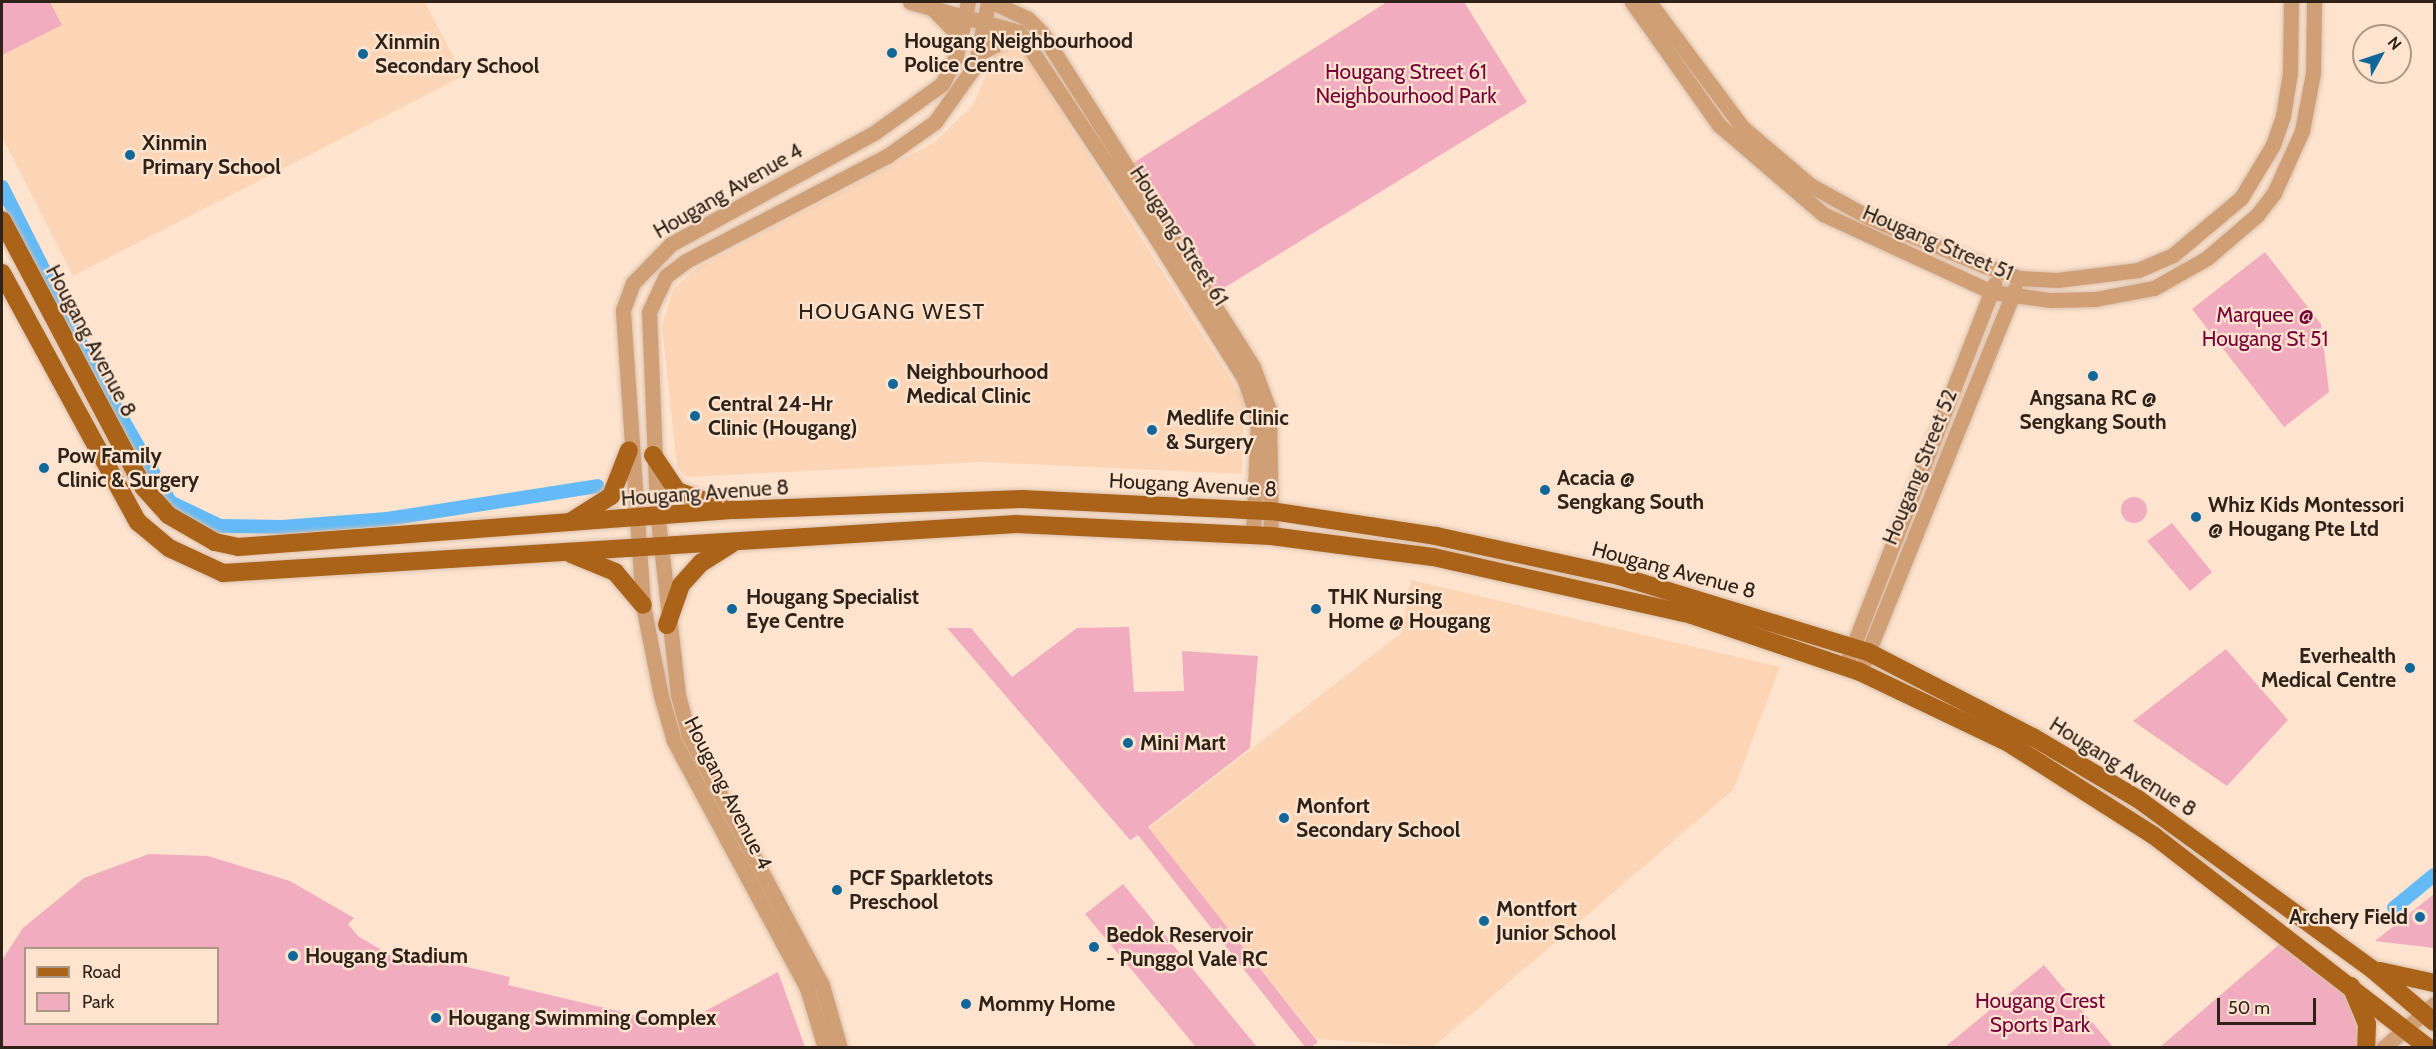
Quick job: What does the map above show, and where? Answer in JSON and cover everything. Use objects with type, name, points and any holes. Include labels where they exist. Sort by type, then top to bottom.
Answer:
[{"type":"main road","name":"Hougang Avenue 8","points":[[2,223],[144,488],[194,533],[238,547],[639,521],[735,510],[1022,499],[1263,510],[1436,536],[1619,576],[1861,649],[1953,693],[2129,793],[2431,1013]]},
{"type":"main road","name":"Hougang Avenue 8","points":[[2,273],[119,495],[138,522],[202,567],[250,574],[566,552],[661,548],[739,540],[1016,524],[1262,536],[1433,557],[1658,608],[1852,669],[2007,742],[2125,815],[2347,980],[2429,1045]]},
{"type":"main road","points":[[563,526],[612,496],[629,450]]},
{"type":"main road","points":[[653,455],[677,491],[735,510]]},
{"type":"main road","points":[[667,625],[681,585],[700,563],[739,540]]},
{"type":"main road","points":[[566,552],[615,572],[643,605]]},
{"type":"main road","points":[[2372,969],[2434,983]]},
{"type":"main road","points":[[2347,980],[2365,1016],[2366,1047]]},
{"type":"street","points":[[910,2],[931,7],[967,9],[984,21],[1018,32]]},
{"type":"street","points":[[990,2],[1027,18]]},
{"type":"street","name":"Hougang Avenue 4","points":[[825,1047],[807,988],[689,736],[667,625],[653,455],[649,312],[666,276],[905,145],[959,94],[978,54],[990,2]]},
{"type":"street","name":"Hougang Street 61","points":[[1015,2],[1253,367],[1269,410],[1262,536]]},
{"type":"street","name":"Hougang Street 51","points":[[1632,2],[1719,125],[1793,191],[1850,229],[1992,292],[2012,298],[2095,299],[2154,288],[2207,258],[2258,215],[2302,131],[2313,73],[2314,2]]},
{"type":"street","name":"Hougang Street 51","points":[[1650,2],[1743,128],[1799,176],[1868,217],[1999,272],[2019,278],[2098,278],[2138,270],[2174,255],[2226,214],[2258,175],[2283,116],[2290,73],[2291,2]]},
{"type":"street","points":[[931,7],[954,31],[958,47]]},
{"type":"street","name":"Hougang Avenue 4","points":[[840,1047],[822,985],[674,741],[643,605],[639,521],[629,450],[623,310],[647,263],[671,244],[904,115],[942,84],[958,47],[967,9]]},
{"type":"street","points":[[978,54],[1018,32]]},
{"type":"street","name":"Hougang Street 61","points":[[1018,32],[1244,378],[1258,419],[1263,510]]},
{"type":"street","name":"Hougang Street 52","points":[[1861,649],[1999,272]]},
{"type":"street","name":"Hougang Street 52","points":[[1852,669],[2019,278]]},
{"type":"street","points":[[2383,1047],[2407,1027],[2431,1013]]},
{"type":"shaded area","points":[[2,2],[425,2],[463,76],[73,276],[2,137]]},
{"type":"shaded area","points":[[1017,43],[1244,400],[1242,474],[981,462],[686,477],[677,467],[662,325],[674,288],[697,268],[935,142],[973,105],[997,49]]},
{"type":"shaded area","points":[[1411,580],[1780,667],[1734,789],[1433,1047],[1317,1039],[1148,829],[1401,633]]},
{"type":"green space","points":[[2,2],[50,2],[62,25],[2,55]]},
{"type":"green space","name":"Hougang Street 61 Neighbourhood Park","points":[[1387,2],[1464,2],[1527,102],[1214,294],[1130,165]]},
{"type":"green space","name":"Marquee @ Hougang St 51","points":[[2265,252],[2321,324],[2329,392],[2284,427],[2192,309]]},
{"type":"green space","points":[[2134,497],[2143,501],[2147,510],[2143,519],[2134,523],[2125,519],[2121,510],[2125,501]]},
{"type":"green space","points":[[2172,523],[2212,572],[2190,591],[2147,541]]},
{"type":"green space","points":[[1129,627],[1134,692],[1184,691],[1182,651],[1258,656],[1250,748],[1148,827],[1318,1042],[1311,1047],[1305,1047],[1138,835],[1130,840],[947,628],[971,628],[1012,677],[1077,628]]},
{"type":"green space","points":[[2226,649],[2288,720],[2227,786],[2133,721]]},
{"type":"green space","points":[[149,854],[208,856],[290,881],[354,918],[348,924],[358,936],[395,958],[431,967],[433,959],[510,977],[508,985],[660,1021],[666,1014],[696,1016],[778,972],[805,1047],[3,1047],[2,960],[23,928],[84,878]]},
{"type":"green space","points":[[1123,884],[1257,1047],[1196,1047],[1085,914]]},
{"type":"green space","name":"Archery Field","points":[[2434,894],[2434,948],[2375,941]]},
{"type":"green space","name":"Hougang Crest Sports Park","points":[[2282,942],[2343,985],[2358,1011],[2359,1047],[2159,1048]]},
{"type":"green space","name":"Hougang Crest Sports Park","points":[[2044,965],[2113,1047],[1945,1047]]},
{"type":"waterway","points":[[2,187],[93,368],[170,502],[220,526],[282,527],[387,519],[597,486]]},
{"type":"waterway","points":[[2394,908],[2434,875]]},
{"type":"place","name":"Hougang Neighbourhood Police Centre","points":[[892,53]]},
{"type":"place","name":"Xinmin Secondary School","points":[[363,54]]},
{"type":"place","name":"Xinmin Primary School","points":[[130,155]]},
{"type":"place","name":"Angsana RC @ Sengkang South","points":[[2093,376]]},
{"type":"place","name":"Neighbourhood Medical Clinic","points":[[893,384]]},
{"type":"place","name":"Central 24-Hr Clinic (Hougang)","points":[[695,416]]},
{"type":"place","name":"Medlife Clinic & Surgery","points":[[1152,430]]},
{"type":"place","name":"Pow Family Clinic & Surgery","points":[[44,468]]},
{"type":"place","name":"Acacia @ Sengkang South","points":[[1545,490]]},
{"type":"place","name":"Whiz Kids Montessori @ Hougang Pte Ltd","points":[[2196,517]]},
{"type":"place","name":"Hougang Specialist Eye Centre","points":[[732,609]]},
{"type":"place","name":"THK Nursing Home @ Hougang","points":[[1316,609]]},
{"type":"place","name":"Everhealth Medical Centre","points":[[2410,668]]},
{"type":"place","name":"Mini Mart","points":[[1128,743]]},
{"type":"place","name":"Monfort Secondary School","points":[[1284,818]]},
{"type":"place","name":"PCF Sparkletots Preschool","points":[[837,890]]},
{"type":"place","name":"Archery Field","points":[[2420,917]]},
{"type":"place","name":"Montfort Junior School","points":[[1484,921]]},
{"type":"place","name":"Bedok Reservoir - Punggol Vale RC","points":[[1094,947]]},
{"type":"place","name":"Hougang Stadium","points":[[293,956]]},
{"type":"place","name":"Mommy Home","points":[[966,1004]]},
{"type":"place","name":"Hougang Swimming Complex","points":[[436,1018]]},
{"type":"district","name":"HOUGANG WEST","points":[[892,312]]}]
